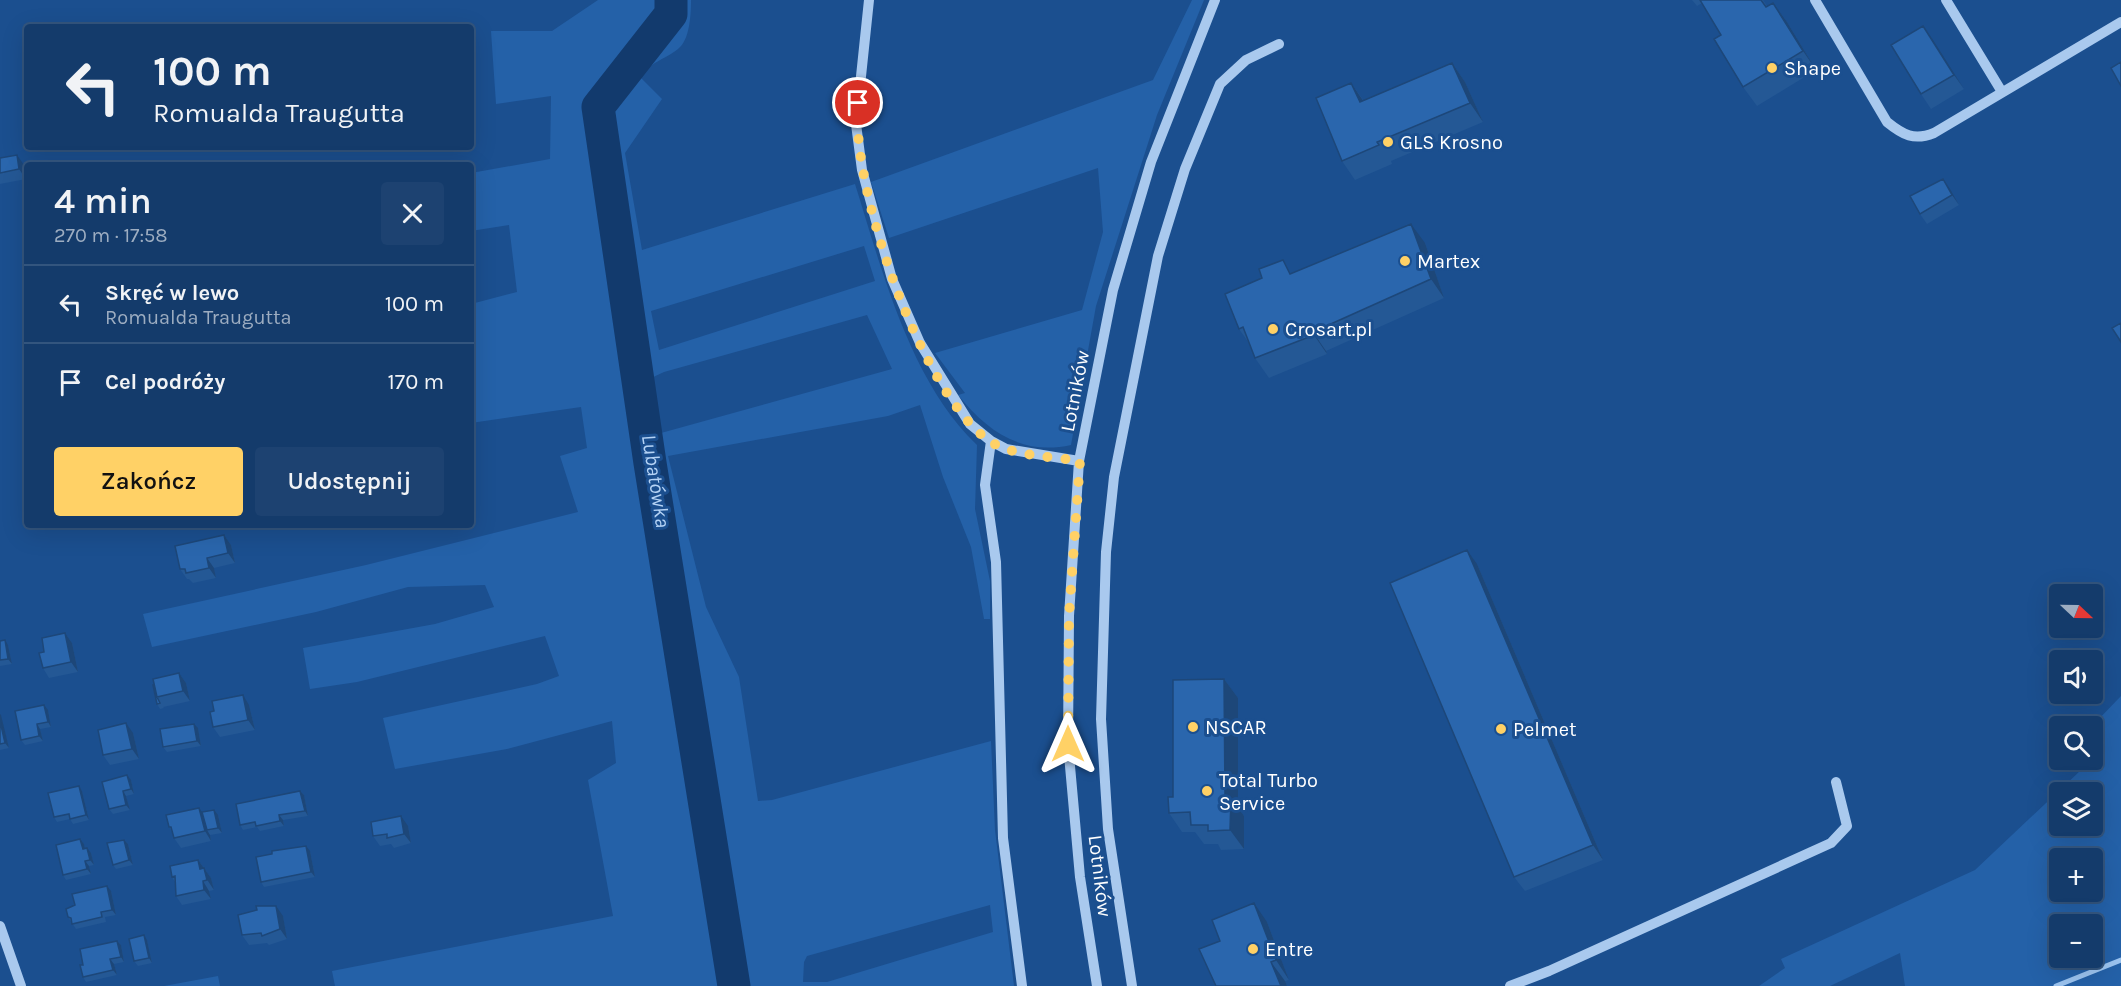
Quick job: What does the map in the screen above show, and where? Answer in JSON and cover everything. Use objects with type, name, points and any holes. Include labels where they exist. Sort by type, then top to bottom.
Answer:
[{"type":"street","points":[[869,0],[856,124],[862,170],[892,279],[920,343],[970,424],[991,441],[1006,449],[1080,461]]},
{"type":"street","name":"Lotników","points":[[1097,986],[1080,877],[1068,744],[1069,616],[1080,461],[1113,290],[1151,162],[1215,0]]},
{"type":"street","points":[[1815,0],[1887,122],[1904,135],[1921,138],[1935,133],[2121,22]]},
{"type":"street","points":[[1946,0],[2002,92]]},
{"type":"street","points":[[1132,986],[1108,829],[1101,719],[1106,552],[1114,477],[1158,256],[1185,169],[1220,84],[1246,60],[1279,44]]},
{"type":"street","points":[[991,441],[985,484],[996,562],[1003,838],[1022,986]]},
{"type":"street","points":[[1510,986],[1550,975],[1831,843],[1847,826],[1836,782]]},
{"type":"street","points":[[0,926],[21,986]]},
{"type":"shaded area","points":[[598,0],[691,0],[689,26],[682,45],[653,65],[641,78],[662,99],[625,153],[642,250],[855,184],[888,288],[916,357],[933,389],[954,419],[977,445],[975,509],[990,581],[990,619],[984,619],[971,547],[943,477],[920,405],[888,416],[668,456],[706,607],[739,677],[758,801],[772,800],[991,741],[995,830],[1014,986],[335,986],[332,971],[613,916],[588,780],[616,763],[612,721],[507,749],[395,769],[383,718],[537,684],[559,676],[545,636],[357,682],[310,689],[303,648],[435,624],[494,607],[485,585],[408,587],[316,612],[152,647],[143,614],[366,565],[578,512],[560,456],[587,448],[581,407],[474,423],[474,303],[517,292],[509,225],[474,231],[474,172],[550,159],[551,96],[496,104],[491,31],[552,31]],"holes":[[[864,246],[875,281],[659,350],[651,311]],[[867,315],[892,369],[661,433],[654,416],[649,379],[664,372]],[[990,905],[993,932],[827,982],[803,982],[804,962],[807,956]]]},
{"type":"shaded area","points":[[1192,0],[1204,0],[1157,115],[1096,306],[1071,445],[1037,447],[1021,444],[994,430],[969,408],[958,395],[965,393],[935,353],[1082,310],[1103,232],[1098,168],[889,238],[871,182],[1153,80]]},
{"type":"shaded area","points":[[2121,696],[2121,986],[1905,986],[1900,953],[1830,986],[1759,986],[1785,968],[1781,959],[1975,870],[2049,800],[2049,836],[2103,836],[2103,782],[2068,782],[2080,771],[2103,770],[2102,716]]},
{"type":"shaded area","points":[[218,976],[220,986],[164,986]]},
{"type":"building","points":[[1700,0],[1761,0],[1766,7],[1773,3],[1803,51],[1743,87],[1714,39],[1721,35]]},
{"type":"building","points":[[1923,26],[1954,75],[1921,94],[1891,45]]},
{"type":"building","points":[[2121,62],[2121,86],[2111,68]]},
{"type":"building","points":[[1452,63],[1470,103],[1377,142],[1379,145],[1342,161],[1316,98],[1351,83],[1360,102]]},
{"type":"building","points":[[17,155],[19,169],[0,173],[0,158]]},
{"type":"building","points":[[1943,179],[1952,195],[1920,214],[1910,196]]},
{"type":"building","points":[[1411,224],[1431,279],[1313,332],[1314,335],[1255,358],[1243,327],[1239,329],[1225,294],[1262,278],[1259,269],[1283,260],[1290,274]]},
{"type":"building","points":[[2121,323],[2121,342],[2112,328]]},
{"type":"building","points":[[224,535],[228,553],[207,558],[209,568],[186,573],[185,569],[180,569],[175,546]]},
{"type":"building","name":"Pelmet","points":[[1467,550],[1593,845],[1514,877],[1390,583]]},
{"type":"building","points":[[65,633],[71,662],[43,668],[39,653],[44,652],[42,638]]},
{"type":"building","points":[[5,640],[8,659],[0,660],[0,641]]},
{"type":"building","points":[[179,673],[183,691],[157,697],[153,679]]},
{"type":"building","points":[[1224,679],[1225,796],[1231,797],[1230,830],[1208,831],[1208,825],[1191,825],[1190,812],[1169,813],[1168,797],[1173,797],[1173,680]]},
{"type":"building","points":[[153,685],[160,703],[157,704]]},
{"type":"building","points":[[243,695],[248,720],[213,727],[210,712],[214,711],[212,701]]},
{"type":"building","points":[[44,705],[48,722],[37,724],[39,736],[21,740],[15,711]]},
{"type":"building","points":[[0,721],[5,743],[0,744]]},
{"type":"building","points":[[126,723],[132,749],[103,755],[98,730]]},
{"type":"building","points":[[194,724],[197,741],[163,747],[160,729]]},
{"type":"building","points":[[127,775],[131,789],[123,791],[126,805],[109,809],[102,782]]},
{"type":"building","points":[[79,786],[86,815],[70,819],[69,814],[54,817],[48,793]]},
{"type":"building","points":[[300,791],[305,811],[279,815],[280,821],[256,826],[255,822],[240,825],[236,804]]},
{"type":"building","points":[[199,808],[205,831],[174,838],[166,815]]},
{"type":"building","points":[[214,810],[218,828],[207,830],[202,812]]},
{"type":"building","points":[[401,816],[404,834],[387,838],[387,834],[373,836],[371,822]]},
{"type":"building","points":[[80,839],[83,849],[87,848],[90,860],[85,861],[87,869],[63,875],[56,845]]},
{"type":"building","points":[[124,840],[129,860],[113,865],[107,843]]},
{"type":"building","points":[[306,846],[311,872],[261,882],[256,857],[272,854],[272,851]]},
{"type":"building","points":[[198,860],[200,869],[204,868],[207,880],[203,881],[204,890],[176,896],[175,876],[172,877],[170,866]]},
{"type":"building","points":[[107,886],[112,910],[101,912],[102,917],[72,924],[66,909],[75,905],[72,894]]},
{"type":"building","name":"Entre","points":[[1254,903],[1276,960],[1271,962],[1281,986],[1216,986],[1199,949],[1220,941],[1212,920]]},
{"type":"building","points":[[256,906],[276,906],[280,929],[262,936],[261,933],[242,935],[238,915],[257,910]]},
{"type":"building","points":[[144,935],[149,958],[134,961],[129,939]]},
{"type":"building","points":[[117,941],[121,957],[110,959],[113,970],[83,977],[80,949]]},
{"type":"waterway","name":"Lubatówka","points":[[671,0],[671,14],[598,107],[650,463],[734,986]]},
{"type":"waterway","points":[[2056,986],[2121,960]]},
{"type":"place","name":"Shape","points":[[1772,68]]},
{"type":"place","name":"GLS Krosno","points":[[1388,142]]},
{"type":"place","name":"Martex","points":[[1405,261]]},
{"type":"place","name":"Crosart.pl","points":[[1273,329]]},
{"type":"place","name":"NSCAR","points":[[1193,727]]},
{"type":"place","name":"Pelmet","points":[[1501,729]]},
{"type":"place","name":"Total Turbo Service","points":[[1207,791]]},
{"type":"place","name":"Entre","points":[[1253,949]]},
{"type":"route","points":[[858,103],[856,124],[862,170],[892,279],[920,343],[952,397],[970,424],[991,441],[1006,449],[1080,461],[1069,616],[1068,744]]}]
